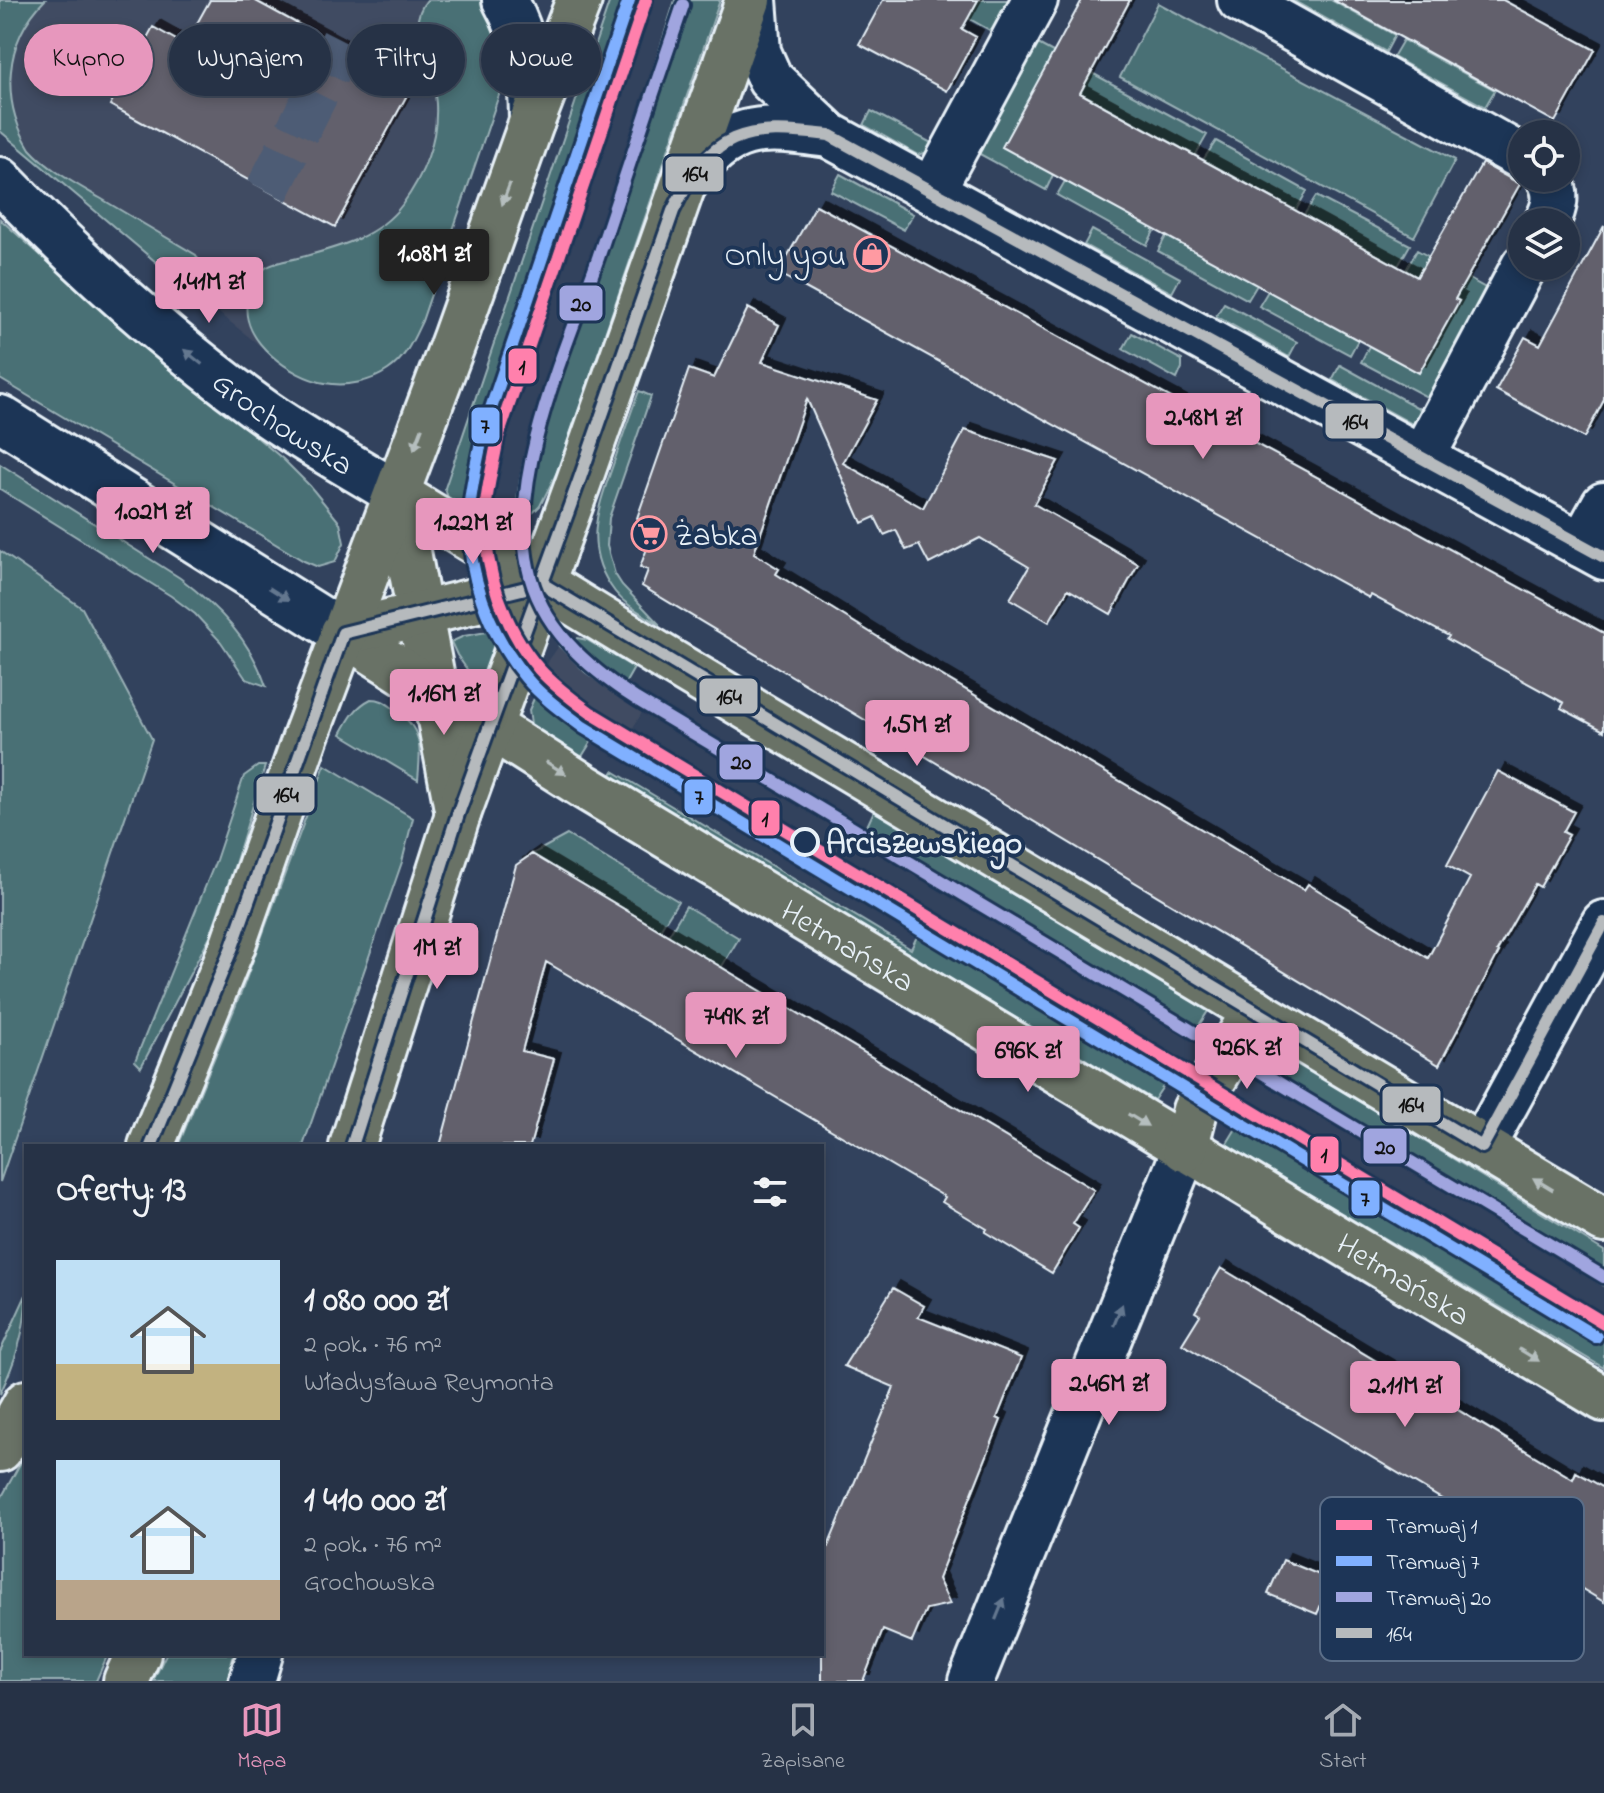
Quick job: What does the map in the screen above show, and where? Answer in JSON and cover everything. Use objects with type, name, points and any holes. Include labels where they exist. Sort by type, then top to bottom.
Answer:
[{"type":"main road","points":[[152,1144],[241,924],[343,633],[579,0]]},
{"type":"main road","points":[[353,1144],[458,814],[751,0]]},
{"type":"main road","points":[[397,494],[1604,1220]]},
{"type":"main road","points":[[397,494],[458,814]]},
{"type":"main road","points":[[343,633],[542,584]]},
{"type":"main road","name":"Hetmańska","points":[[343,633],[490,727],[1604,1399]]},
{"type":"main road","points":[[1185,1149],[1195,1110],[1255,1011]]},
{"type":"main road","points":[[0,1449],[24,1407]]},
{"type":"main road","points":[[126,1681],[137,1656]]},
{"type":"street","points":[[505,0],[521,36],[528,63],[532,121]]},
{"type":"street","points":[[751,0],[758,52],[770,79],[829,135],[1593,551],[1604,505]]},
{"type":"street","points":[[932,191],[1035,0]]},
{"type":"street","points":[[1240,0],[1508,149]]},
{"type":"street","points":[[684,184],[705,156],[724,141],[753,131],[776,129],[829,135]]},
{"type":"street","name":"Grochowska","points":[[0,180],[132,306],[216,376],[258,408],[397,494]]},
{"type":"street","points":[[1422,458],[1517,280]]},
{"type":"street","points":[[0,418],[343,633]]},
{"type":"street","points":[[1482,1147],[1604,923]]},
{"type":"street","points":[[971,1681],[1185,1149]]},
{"type":"street","points":[[252,1681],[259,1656]]},
{"type":"shaded area","points":[[21,0],[447,0],[481,39],[481,96],[499,96],[422,321],[407,353],[388,370],[369,380],[348,384],[325,383],[305,377],[273,356],[0,131],[0,38]]},
{"type":"shaded area","points":[[559,646],[571,660],[643,711],[622,746],[568,708],[541,682],[549,660]]},
{"type":"green space","points":[[0,0],[45,0],[24,24],[11,72],[14,111],[30,149],[63,176],[196,255],[199,261],[193,276],[184,280],[175,278],[0,131]]},
{"type":"green space","points":[[427,0],[481,0],[496,24],[481,24],[481,96],[499,96],[422,321],[408,348],[400,360],[381,374],[350,384],[325,383],[284,365],[260,343],[247,317],[249,293],[256,278],[267,267],[330,249],[370,233],[392,216],[410,194],[432,145],[435,96],[465,96],[465,24],[418,24],[421,9]]},
{"type":"green space","points":[[610,0],[638,0],[575,170],[489,437],[479,476],[477,514],[448,498],[445,488],[578,96],[601,96],[601,27]]},
{"type":"green space","points":[[675,0],[720,0],[558,470],[540,506],[515,530],[522,470],[537,411],[603,222]]},
{"type":"green space","points":[[978,0],[1011,0],[993,32],[968,18]]},
{"type":"green space","points":[[1292,0],[1331,0],[1395,35],[1386,52]]},
{"type":"green space","points":[[1158,3],[1455,160],[1414,237],[1120,77]]},
{"type":"green space","points":[[1027,38],[1207,135],[1195,156],[1088,98],[1046,190],[976,152]]},
{"type":"green space","points":[[1403,40],[1495,90],[1485,107],[1393,57]]},
{"type":"green space","points":[[871,111],[941,148],[918,155],[864,125]]},
{"type":"green space","points":[[1216,141],[1307,191],[1296,210],[1206,163],[1203,160]]},
{"type":"green space","points":[[840,174],[913,214],[904,230],[831,191]]},
{"type":"green space","points":[[1065,181],[1155,229],[1147,245],[1057,195]]},
{"type":"green space","points":[[1316,196],[1410,245],[1398,266],[1304,215]]},
{"type":"green space","points":[[0,219],[140,344],[283,459],[310,486],[340,523],[344,543],[335,562],[318,567],[304,561],[0,379]]},
{"type":"green space","points":[[1092,230],[1180,278],[1172,293],[1084,245]]},
{"type":"green space","points":[[1166,236],[1257,285],[1248,300],[1158,251]]},
{"type":"green space","points":[[1417,250],[1498,295],[1438,403],[1361,362],[1369,346],[1419,373],[1458,301],[1406,270]]},
{"type":"green space","points":[[1268,291],[1358,340],[1350,355],[1259,306]]},
{"type":"green space","points":[[1224,303],[1297,342],[1289,357],[1216,316]]},
{"type":"green space","points":[[1132,333],[1182,360],[1177,379],[1123,349]]},
{"type":"green space","points":[[1340,365],[1431,415],[1421,423],[1412,424],[1332,380]]},
{"type":"green space","points":[[639,391],[651,396],[609,518],[607,546],[615,574],[622,585],[660,625],[615,592],[598,560],[596,544],[598,512]]},
{"type":"green space","points":[[0,464],[194,589],[242,639],[266,686],[246,679],[221,642],[195,614],[171,596],[0,489]]},
{"type":"green space","points":[[0,551],[82,608],[152,739],[0,1182]]},
{"type":"green space","points":[[492,631],[497,633],[497,639],[480,688],[451,642],[464,636]]},
{"type":"green space","points":[[578,638],[587,640],[634,668],[618,696],[585,672],[559,646]]},
{"type":"green space","points":[[541,682],[568,708],[599,729],[581,758],[531,724],[529,710]]},
{"type":"green space","points":[[371,699],[390,706],[415,731],[420,757],[418,780],[341,734],[350,718]]},
{"type":"green space","points":[[325,765],[413,818],[402,862],[304,1144],[179,1144],[241,993]]},
{"type":"green space","points":[[258,766],[265,766],[210,936],[141,1067],[135,1061],[216,860],[244,776]]},
{"type":"green space","points":[[613,771],[911,949],[922,926],[1170,1076],[1154,1100],[610,776]]},
{"type":"green space","points":[[874,811],[1208,1011],[1191,1038],[861,839]]},
{"type":"green space","points":[[567,835],[678,901],[660,930],[532,854]]},
{"type":"green space","points":[[686,906],[739,938],[721,968],[668,936]]},
{"type":"green space","points":[[1282,1054],[1604,1251],[1604,1286],[1264,1079]]},
{"type":"green space","points":[[1243,1117],[1604,1331],[1604,1368],[1226,1145]]},
{"type":"green space","points":[[24,1299],[19,1346],[0,1394],[0,1352]]},
{"type":"green space","points":[[24,1457],[24,1656],[107,1656],[96,1681],[0,1681],[0,1500]]},
{"type":"green space","points":[[165,1656],[233,1656],[227,1681],[153,1681]]},
{"type":"building","points":[[210,0],[254,0],[298,24],[197,24]]},
{"type":"building","points":[[883,0],[978,0],[962,29],[976,37],[947,91],[859,44]]},
{"type":"building","points":[[1082,0],[1130,0],[1080,93],[1417,277],[1482,163],[1508,177],[1508,192],[1515,192],[1455,299],[1459,301],[1419,373],[1002,147]]},
{"type":"building","points":[[1333,0],[1503,0],[1595,50],[1556,120]]},
{"type":"building","points":[[153,27],[169,36],[169,96],[331,96],[331,42],[347,51],[347,96],[407,96],[335,227],[110,105],[115,96],[153,96]]},
{"type":"building","points":[[816,205],[1604,633],[1604,731],[1561,708],[1564,703],[1447,639],[1449,636],[1371,595],[1369,598],[778,273]]},
{"type":"building","points":[[1604,226],[1604,400],[1584,438],[1496,390],[1525,337],[1540,345],[1575,280],[1580,280],[1580,271]]},
{"type":"building","points":[[748,308],[779,325],[762,362],[877,400],[843,463],[923,508],[965,430],[1058,461],[1034,504],[1138,564],[1111,614],[1068,589],[1049,622],[1010,599],[1029,567],[980,538],[929,564],[919,545],[906,550],[896,530],[884,535],[875,517],[862,523],[807,399],[754,553],[779,569],[776,574],[907,655],[1304,890],[1308,884],[1428,958],[1470,878],[1447,865],[1498,771],[1574,812],[1563,832],[1569,835],[1540,887],[1535,884],[1497,951],[1439,1065],[642,586],[648,570],[640,567],[648,546],[638,543],[645,522],[637,518],[689,369],[714,378]]},
{"type":"building","points":[[532,854],[1094,1190],[1073,1224],[1079,1228],[1052,1273],[942,1202],[945,1197],[546,962],[522,1051],[554,1059],[531,1144],[441,1144],[516,865]]},
{"type":"building","points":[[1221,1268],[1573,1479],[1576,1472],[1604,1488],[1604,1602],[1584,1590],[1584,1497],[1438,1497],[1182,1344],[1200,1315],[1195,1312]]},
{"type":"building","points":[[893,1288],[924,1306],[918,1317],[1021,1358],[997,1418],[1001,1420],[938,1579],[950,1604],[926,1609],[912,1642],[883,1630],[863,1681],[822,1681],[824,1556],[894,1387],[844,1366]]},
{"type":"building","points":[[1283,1560],[1320,1575],[1320,1607],[1317,1614],[1268,1594]]},
{"type":"tunnel","points":[[267,191],[343,41]]},
{"type":"tram line","name":"7","points":[[629,0],[483,432],[473,481],[469,534],[476,578],[490,621],[526,678],[583,727],[1596,1337]]},
{"type":"tram line","name":"1","points":[[646,0],[498,437],[488,486],[485,516],[492,577],[506,617],[527,653],[551,681],[591,713],[1604,1323]]},
{"type":"tram line","name":"20","points":[[683,5],[557,370],[533,451],[524,530],[528,567],[534,589],[555,627],[584,659],[636,699],[1604,1277]]},
{"type":"transit line","name":"164","points":[[353,1144],[458,814],[673,211],[702,164],[717,149],[734,139],[774,131],[829,135],[1604,557]]},
{"type":"transit line","name":"164","points":[[542,584],[1482,1147],[1604,923]]},
{"type":"transit line","name":"164","points":[[152,1144],[232,947],[343,633],[542,584]]},
{"type":"place","name":"Only you","points":[[872,254]]},
{"type":"place","name":"Żabka","points":[[649,534]]},
{"type":"place","name":"Arciszewskiego","points":[[805,842]]}]
